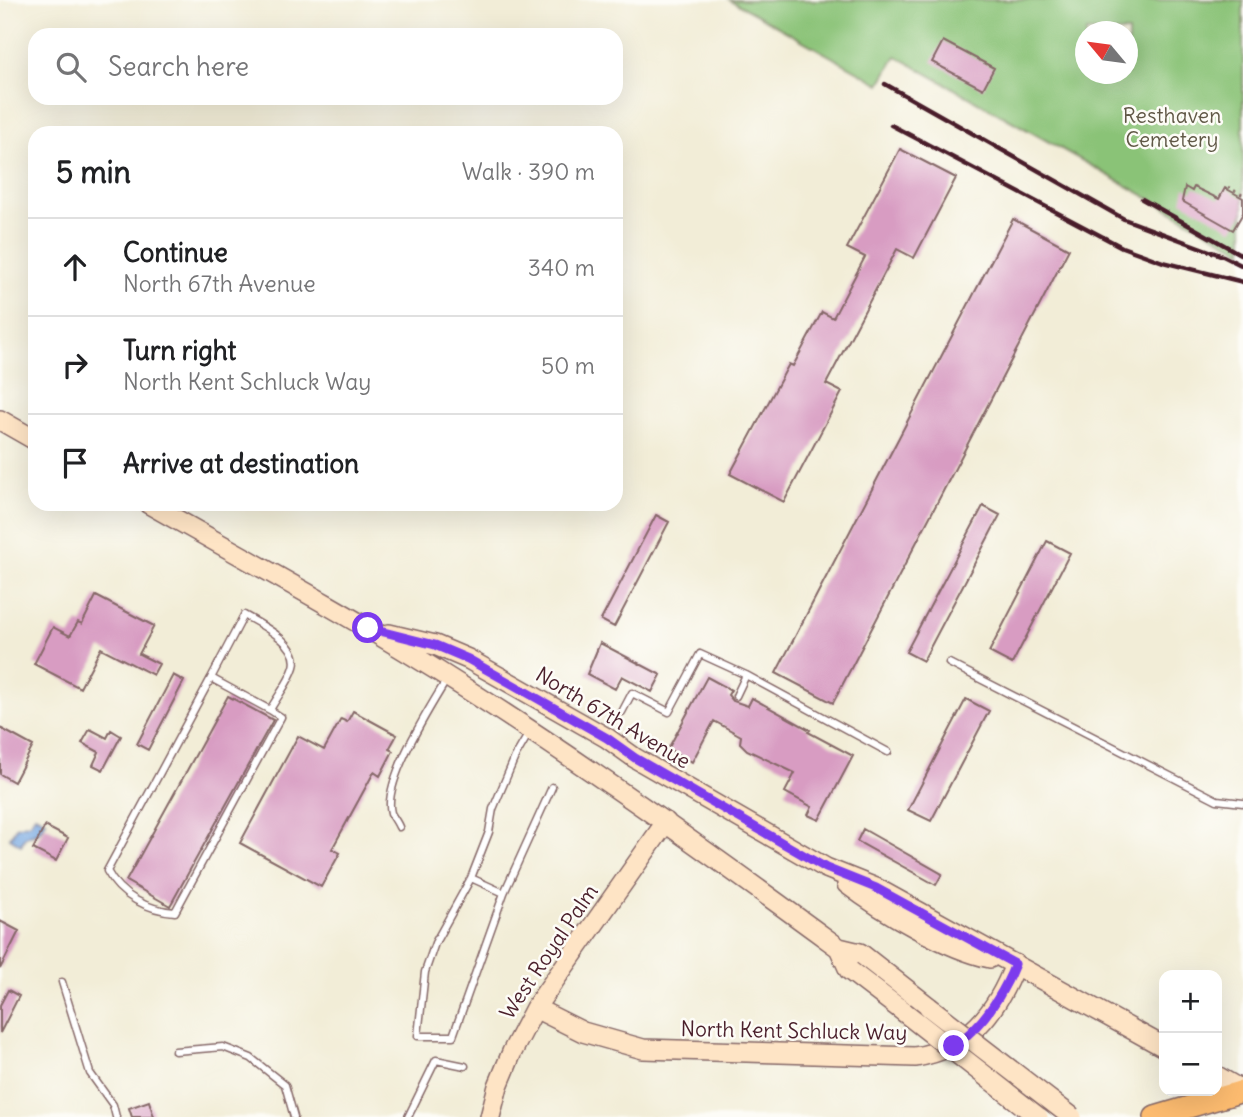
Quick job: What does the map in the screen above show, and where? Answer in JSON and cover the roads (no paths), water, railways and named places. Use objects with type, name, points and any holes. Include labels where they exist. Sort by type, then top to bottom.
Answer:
[{"type":"highway","points":[[1155,1117],[1243,1091]]},
{"type":"main road","points":[[0,420],[28,436]]},
{"type":"main road","name":"North 67th Avenue","points":[[161,511],[368,628],[530,731],[666,822],[839,948],[860,953],[1072,1117]]},
{"type":"main road","name":"North 67th Avenue","points":[[368,628],[435,645],[468,659],[826,868],[876,888],[1159,1044]]},
{"type":"main road","name":"West Royal Palm","points":[[490,1117],[498,1086],[512,1052],[535,1008],[666,822]]},
{"type":"main road","name":"North 67th Avenue","points":[[839,948],[849,970],[1038,1117]]},
{"type":"main road","name":"North Kent Schluck Way","points":[[535,1008],[583,1032],[643,1049],[915,1057],[936,1054],[954,1046],[968,1035],[997,1001],[1015,964]]},
{"type":"main road","points":[[1222,1079],[1243,1091]]},
{"type":"lane","points":[[211,678],[281,717],[175,912],[156,910],[139,902],[114,884],[107,871],[244,615],[276,632],[295,657],[295,666],[270,710]]},
{"type":"lane","points":[[622,712],[632,693],[669,712],[701,654],[746,675],[888,752]]},
{"type":"lane","points":[[949,663],[1217,800],[1243,803]]},
{"type":"lane","points":[[736,696],[746,675]]},
{"type":"lane","points":[[399,827],[391,811],[392,788],[411,740],[448,677]]},
{"type":"lane","points":[[530,731],[515,757],[493,808],[489,832],[471,878],[435,943],[425,972],[418,1036],[453,1036],[504,893],[552,786]]},
{"type":"lane","points":[[471,878],[504,893]]},
{"type":"lane","points":[[62,982],[89,1073],[113,1105],[116,1117]]},
{"type":"lane","points":[[175,1051],[223,1047],[251,1058],[285,1085],[294,1117]]},
{"type":"lane","points":[[408,1117],[436,1060],[465,1066]]},
{"type":"water","points":[[35,815],[46,821],[39,832],[25,837],[21,845],[10,838],[16,827],[30,823]]},
{"type":"railway","points":[[885,84],[1124,219],[1243,266]]},
{"type":"railway","points":[[891,125],[1122,247],[1163,262],[1243,282]]},
{"type":"railway","points":[[1142,199],[1240,254]]},
{"type":"park label","name":"Resthaven Cemetery","points":[[1172,128]]}]
